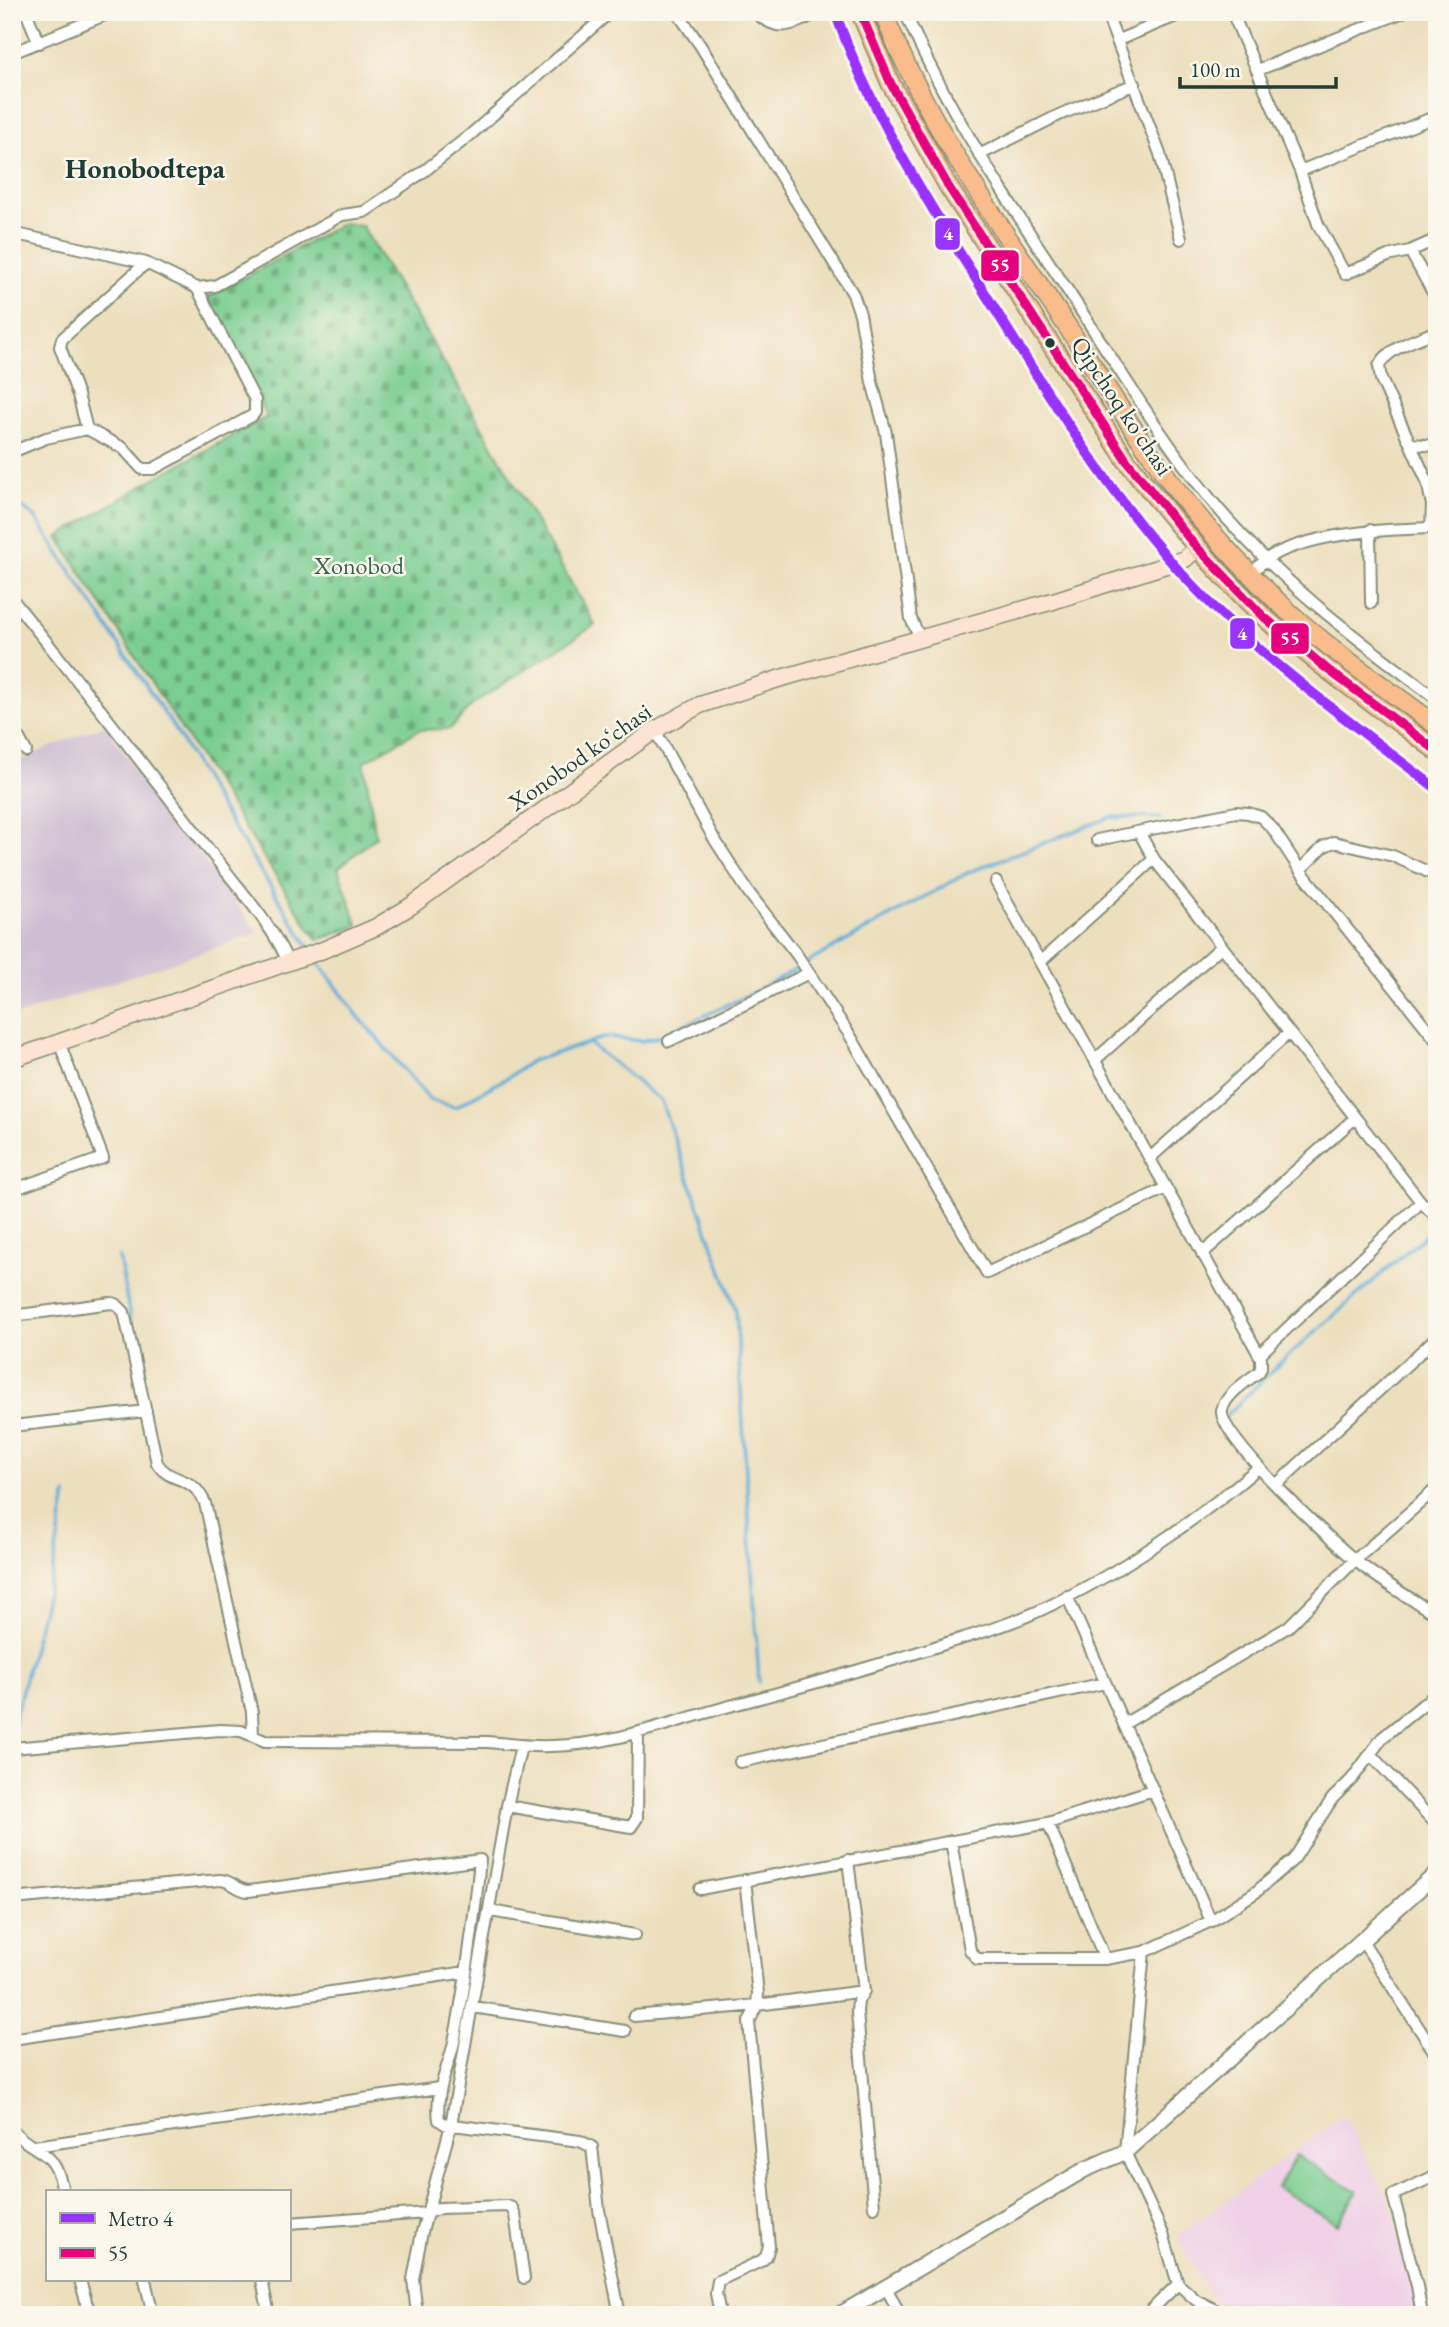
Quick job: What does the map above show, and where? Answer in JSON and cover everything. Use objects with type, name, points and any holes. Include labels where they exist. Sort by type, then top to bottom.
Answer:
[{"type":"main road","name":"Qipchoq ko'chasi","points":[[860,12],[891,84],[948,186],[1127,461],[1235,589],[1294,643],[1437,751]]},
{"type":"main road","name":"Qipchoq ko'chasi","points":[[883,12],[917,89],[966,175],[1156,463],[1214,534],[1277,601],[1335,650],[1437,726]]},
{"type":"main road","points":[[1198,548],[1214,534]]},
{"type":"main road","name":"Xonobod koʻchasi","points":[[12,1059],[313,954],[376,927],[411,906],[682,713],[718,698],[1077,594],[1185,559],[1198,548]]},
{"type":"main road","points":[[1235,589],[1250,574]]},
{"type":"street","points":[[26,12],[39,43]]},
{"type":"street","points":[[12,53],[112,12]]},
{"type":"street","points":[[12,233],[146,263],[197,288],[215,286],[342,215],[364,212],[423,172],[469,136],[610,12]]},
{"type":"street","points":[[677,12],[853,294],[860,314],[872,382],[886,433],[911,619],[920,638]]},
{"type":"street","points":[[755,12],[770,25],[786,27],[821,12]]},
{"type":"street","points":[[905,12],[940,87],[979,155],[1159,429],[1211,500],[1266,560],[1338,625],[1437,699]]},
{"type":"street","points":[[1107,12],[1160,154],[1181,239]]},
{"type":"street","points":[[1118,40],[1186,12]]},
{"type":"street","points":[[1233,12],[1300,171],[1318,224],[1345,274],[1437,239]]},
{"type":"street","points":[[1258,70],[1403,12]]},
{"type":"street","points":[[979,155],[1059,115],[1135,84]]},
{"type":"street","points":[[1300,171],[1437,116]]},
{"type":"street","points":[[1410,251],[1437,300]]},
{"type":"street","points":[[87,429],[78,394],[60,347],[62,339],[146,263]]},
{"type":"street","points":[[12,452],[46,438],[87,429],[123,447],[138,466],[153,469],[252,416],[255,412],[255,400],[197,288]]},
{"type":"street","points":[[1250,574],[1273,555],[1296,546],[1370,530],[1434,528],[1431,493],[1381,379],[1379,366],[1386,356],[1437,331]]},
{"type":"street","points":[[1411,444],[1437,446]]},
{"type":"street","points":[[1370,530],[1371,603]]},
{"type":"street","points":[[12,599],[232,880],[267,927],[288,963]]},
{"type":"street","points":[[12,725],[26,751]]},
{"type":"street","points":[[655,730],[713,837],[749,893],[810,973],[851,1037],[987,1273],[1166,1188]]},
{"type":"street","points":[[1097,840],[1236,812],[1261,817],[1437,1041]]},
{"type":"street","points":[[1139,832],[1154,859],[1421,1202],[1437,1217]]},
{"type":"street","points":[[1300,870],[1323,847],[1334,842],[1393,856],[1437,876]]},
{"type":"street","points":[[1040,962],[1154,859]]},
{"type":"street","points":[[996,882],[1259,1355],[1262,1363],[1259,1372],[1227,1398],[1222,1413],[1225,1424],[1258,1468],[1355,1560],[1437,1615]]},
{"type":"street","points":[[1095,1060],[1222,946]]},
{"type":"street","points":[[669,1041],[810,973]]},
{"type":"street","points":[[1150,1158],[1289,1033]]},
{"type":"street","points":[[12,1190],[103,1158],[60,1042]]},
{"type":"street","points":[[1202,1254],[1356,1118]]},
{"type":"street","points":[[1259,1355],[1421,1202]]},
{"type":"street","points":[[12,1316],[111,1303],[121,1307],[126,1317],[154,1455],[159,1467],[170,1476],[195,1487],[205,1503],[252,1712],[253,1736]]},
{"type":"street","points":[[1276,1485],[1437,1337]]},
{"type":"street","points":[[12,1426],[146,1411]]},
{"type":"street","points":[[12,1748],[219,1730],[241,1731],[265,1741],[488,1742],[521,1746],[566,1745],[638,1733],[711,1710],[855,1672],[1007,1624],[1067,1596],[1175,1530],[1235,1488],[1258,1468]]},
{"type":"street","points":[[1124,1724],[1289,1628],[1355,1560],[1437,1488]]},
{"type":"street","points":[[1067,1596],[1211,1921]]},
{"type":"street","points":[[740,1762],[1105,1683]]},
{"type":"street","points":[[951,1841],[971,1950],[976,1959],[1105,1959],[1143,1952],[1211,1921],[1256,1892],[1294,1859],[1332,1799],[1352,1779],[1382,1738],[1436,1695]]},
{"type":"street","points":[[507,1807],[631,1827],[637,1818],[638,1733]]},
{"type":"street","points":[[417,2315],[413,2279],[427,2213],[451,2125],[507,1807],[521,1746]]},
{"type":"street","points":[[1370,1754],[1437,1825]]},
{"type":"street","points":[[700,1889],[1048,1823],[1153,1790]]},
{"type":"street","points":[[1048,1823],[1105,1959]]},
{"type":"street","points":[[12,1899],[220,1880],[249,1891],[500,1857]]},
{"type":"street","points":[[481,1860],[471,1947],[454,2042],[439,2088],[439,2120],[451,2125],[580,2141],[592,2147],[599,2210],[620,2315]]},
{"type":"street","points":[[848,1860],[864,1991],[858,2001],[857,2012],[874,2207]]},
{"type":"street","points":[[839,2315],[1084,2170],[1125,2152],[1437,1873]]},
{"type":"street","points":[[720,2315],[716,2292],[718,2281],[761,2261],[768,2253],[749,2022],[757,2005],[758,1993],[746,1880]]},
{"type":"street","points":[[490,1911],[635,1935]]},
{"type":"street","points":[[1361,1939],[1437,2056]]},
{"type":"street","points":[[1143,1952],[1125,2152],[1163,2234],[1178,2284],[1196,2300],[1225,2315]]},
{"type":"street","points":[[12,2039],[466,1972]]},
{"type":"street","points":[[634,2016],[757,2005],[864,1991]]},
{"type":"street","points":[[472,2007],[625,2031]]},
{"type":"street","points":[[34,2146],[439,2088]]},
{"type":"street","points":[[12,2130],[51,2158],[60,2173],[63,2190]]},
{"type":"street","points":[[1422,2315],[1393,2195],[1437,2175]]},
{"type":"street","points":[[290,2223],[427,2213],[440,2208],[512,2208],[524,2278]]},
{"type":"street","points":[[81,2282],[90,2315]]},
{"type":"street","points":[[145,2282],[153,2315]]},
{"type":"street","points":[[262,2282],[269,2315]]},
{"type":"street","points":[[1146,2315],[1178,2284]]},
{"type":"street","points":[[886,2287],[900,2315]]},
{"type":"shaded area","points":[[104,725],[258,933],[12,1017],[12,763]]},
{"type":"shaded area","points":[[1344,2115],[1388,2198],[1417,2303],[1414,2314],[1244,2315],[1211,2299],[1177,2236]]},
{"type":"green space","name":"Xonobod","points":[[343,223],[362,226],[471,408],[595,625],[473,704],[450,729],[419,730],[364,762],[376,837],[338,868],[358,926],[317,940],[58,537],[155,478],[267,417],[207,298]]},
{"type":"green space","points":[[1296,2155],[1357,2191],[1338,2224],[1277,2188]]},
{"type":"waterway","points":[[12,495],[16,503],[35,517],[178,734],[214,797],[310,949]]},
{"type":"waterway","points":[[590,1042],[606,1037],[642,1041],[661,1036],[755,992],[969,872],[1111,817],[1161,818]]},
{"type":"waterway","points":[[316,959],[358,1016],[430,1100],[455,1107],[512,1075],[531,1061],[589,1043],[661,1101],[736,1311],[759,1682]]},
{"type":"waterway","points":[[1227,1415],[1280,1363],[1437,1225]]},
{"type":"waterway","points":[[119,1257],[131,1322]]},
{"type":"waterway","points":[[12,1729],[52,1574],[66,1495]]},
{"type":"metro line","name":"4","points":[[835,12],[880,116],[917,182],[1048,393],[1125,505],[1182,574],[1241,633],[1305,687],[1437,789]]},
{"type":"transit line","name":"55","points":[[860,12],[891,84],[948,186],[1127,461],[1192,542],[1264,617],[1327,669],[1437,751]]},
{"type":"district","name":"Honobodtepa","points":[[145,168]]}]
